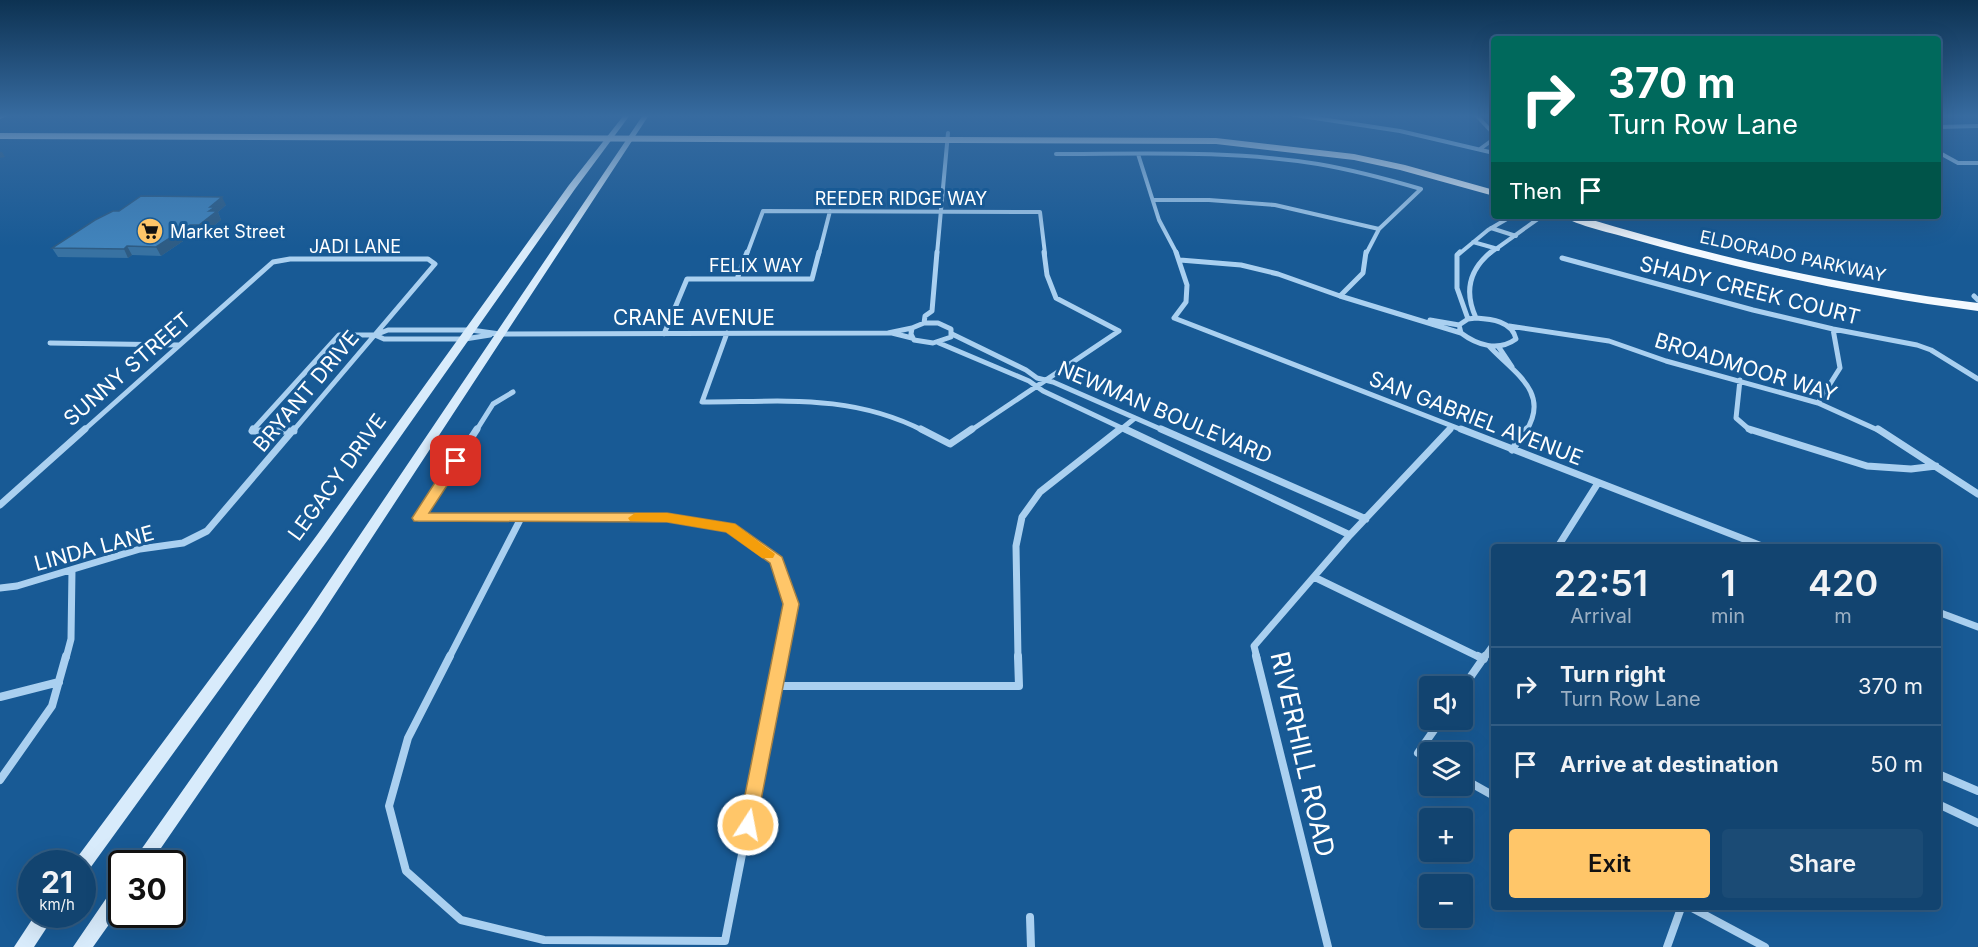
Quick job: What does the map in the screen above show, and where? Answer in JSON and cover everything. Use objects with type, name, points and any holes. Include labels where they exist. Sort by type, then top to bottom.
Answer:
[{"type":"main road","name":"LEGACY DRIVE","points":[[150,850],[313,616],[500,334],[597,159]]},
{"type":"main road","name":"LEGACY DRIVE","points":[[93,850],[468,334],[611,159]]},
{"type":"main road","points":[[1365,159],[1491,193]]},
{"type":"main road","points":[[1394,159],[1491,185]]},
{"type":"main road","name":"ELDORADO PARKWAY","points":[[1578,219],[1701,255],[1849,290],[1977,300]]},
{"type":"main road","name":"ELDORADO PARKWAY","points":[[1606,219],[1706,248],[1799,270],[1855,282],[1977,300]]},
{"type":"main road","points":[[82,947],[108,910]]},
{"type":"main road","points":[[22,947],[36,928]]},
{"type":"street","points":[[939,343],[951,337],[952,334],[951,329],[943,324],[932,311],[945,159]]},
{"type":"street","points":[[1140,159],[1159,220],[1180,260],[1241,265],[1278,274],[1340,296],[1461,333],[1472,341],[1489,346],[1506,345],[1516,339],[1511,328]]},
{"type":"street","points":[[1270,159],[1308,163],[1380,177],[1421,189],[1379,229],[1366,251],[1363,273],[1340,296]]},
{"type":"street","points":[[1951,159],[1958,163],[1978,163]]},
{"type":"street","points":[[1153,200],[1209,200],[1275,205],[1379,229]]},
{"type":"street","name":"REEDER RIDGE WAY","points":[[737,279],[763,211],[1040,212],[1047,275],[1056,298],[1067,306],[1119,331],[1045,382]]},
{"type":"street","name":"FELIX WAY","points":[[664,334],[687,279],[812,279],[830,211]]},
{"type":"street","points":[[1411,318],[1459,325],[1468,319],[1463,311],[1455,279],[1457,255],[1491,228],[1507,219]]},
{"type":"street","points":[[1476,318],[1468,297],[1470,282],[1477,265],[1538,219]]},
{"type":"street","points":[[1491,228],[1516,236]]},
{"type":"street","points":[[1473,242],[1498,249]]},
{"type":"street","name":"SHADY CREEK COURT","points":[[1562,258],[1742,308],[1917,345],[1931,350],[1978,379]]},
{"type":"street","name":"SAN GABRIEL AVENUE","points":[[1180,260],[1187,285],[1186,302],[1174,318],[1757,544]]},
{"type":"street","name":"JADI LANE","points":[[277,261],[433,261]]},
{"type":"street","name":"SUNNY STREET","points":[[0,505],[277,261]]},
{"type":"street","name":"BRYANT DRIVE","points":[[196,538],[218,522],[432,268],[435,264],[433,261]]},
{"type":"street","points":[[932,311],[925,316],[924,323],[943,324]]},
{"type":"street","name":"BROADMOOR WAY","points":[[1468,319],[1494,320],[1511,328],[1556,332],[1609,341],[1666,361],[1818,403],[1877,429],[1978,494]]},
{"type":"street","name":"CRANE AVENUE","points":[[375,335],[388,330],[468,334],[888,333],[924,323]]},
{"type":"street","points":[[1459,325],[1461,333]]},
{"type":"street","points":[[912,328],[912,338]]},
{"type":"street","points":[[1818,403],[1840,368],[1833,329]]},
{"type":"street","points":[[727,333],[702,402],[825,403],[860,406],[891,415],[950,444],[1045,382]]},
{"type":"street","name":"CRANE AVENUE","points":[[888,333],[912,338]]},
{"type":"street","name":"CRANE AVENUE","points":[[375,335],[384,339],[500,334]]},
{"type":"street","name":"NEWMAN BOULEVARD","points":[[952,334],[1026,370],[1045,382],[1053,382],[1366,519]]},
{"type":"street","points":[[294,431],[252,431],[339,335],[375,335]]},
{"type":"street","name":"NEWMAN BOULEVARD","points":[[912,338],[919,342],[939,343],[1038,386],[1043,391],[1122,429],[1350,535]]},
{"type":"street","points":[[50,343],[179,345]]},
{"type":"street","points":[[1489,346],[1501,361],[1529,387],[1536,408],[1530,424],[1512,450]]},
{"type":"street","points":[[1498,346],[1513,371]]},
{"type":"street","points":[[1740,380],[1736,418],[1752,432],[1867,466],[1911,469],[1936,466]]},
{"type":"street","points":[[513,392],[493,404],[419,518],[521,518],[667,518],[730,528],[776,560],[791,604],[725,941],[543,944],[460,920],[406,872],[389,806],[408,738],[521,518]]},
{"type":"street","points":[[776,686],[1019,686],[1016,546],[1020,522],[1040,492],[1135,418]]},
{"type":"street","name":"RIVERHILL ROAD","points":[[1328,947],[1254,646],[1350,535],[1452,427]]},
{"type":"street","points":[[1560,544],[1598,483]]},
{"type":"street","name":"LINDA LANE","points":[[0,588],[17,586],[140,549],[183,543],[196,538]]},
{"type":"street","points":[[0,780],[52,706],[71,639],[72,570]]},
{"type":"street","points":[[1314,577],[1484,659]]},
{"type":"street","points":[[1941,613],[1978,627]]},
{"type":"street","points":[[1472,676],[1491,648]]},
{"type":"street","points":[[0,697],[59,682]]},
{"type":"street","points":[[1941,775],[1978,791]]},
{"type":"street","points":[[1473,784],[1491,794]]},
{"type":"street","points":[[1941,805],[1978,823]]},
{"type":"street","points":[[1667,947],[1680,910]]},
{"type":"street","points":[[1696,910],[1765,947]]},
{"type":"street","points":[[1030,917],[1031,947]]},
{"type":"building","name":"Market Street","points":[[141,196],[222,197],[210,207],[215,207],[209,211],[217,211],[199,225],[190,225],[156,247],[52,248],[95,220],[113,211],[119,211]]},
{"type":"slow traffic","points":[[635,518],[667,518],[730,528],[767,554]]},
{"type":"place","name":"Market Street","points":[[150,231]]},
{"type":"route","points":[[456,461],[419,518],[667,518],[730,528],[776,560],[791,604],[748,825]]}]
